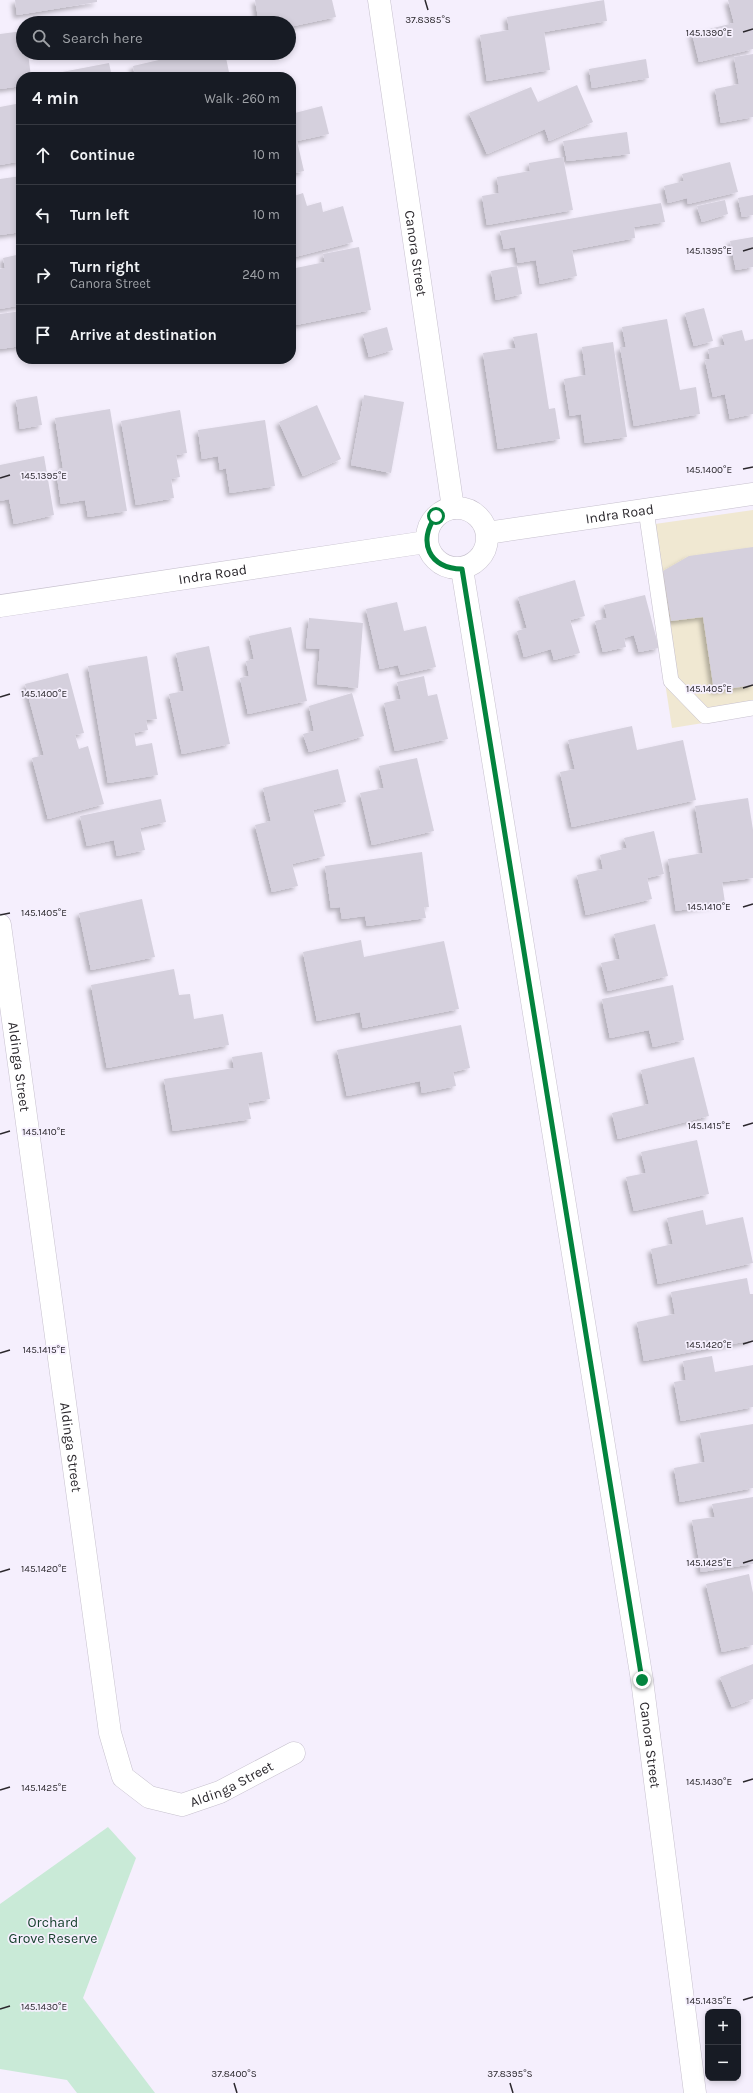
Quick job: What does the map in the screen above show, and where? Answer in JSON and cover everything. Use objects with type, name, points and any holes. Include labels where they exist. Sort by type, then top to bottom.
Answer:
[{"type":"street","name":"Canora Street","points":[[379,0],[453,508]]},
{"type":"street","name":"Indra Road","points":[[487,533],[753,494]]},
{"type":"street","points":[[453,508],[471,511],[478,517],[487,533],[487,543],[478,560],[462,569],[452,569],[443,566],[429,552],[426,542],[426,532],[436,516],[453,508]]},
{"type":"street","name":"Indra Road","points":[[0,606],[426,542]]},
{"type":"street","name":"Canora Street","points":[[462,569],[642,1680],[695,2093]]},
{"type":"street","name":"Aldinga Street","points":[[0,925],[110,1733],[123,1777],[149,1797],[182,1806],[220,1792],[294,1753]]},
{"type":"lane","points":[[646,510],[672,681],[705,716],[753,708]]},
{"type":"shaded area","points":[[753,510],[753,715],[672,728],[641,526]]},
{"type":"green space","name":"Orchard Grove Reserve","points":[[108,1827],[136,1858],[83,1998],[155,2093],[77,2093],[67,2080],[0,2069],[0,1904]]},
{"type":"building","points":[[15,0],[97,0],[97,2],[17,15]]},
{"type":"building","points":[[255,0],[332,0],[336,17],[296,26],[296,16],[258,16]]},
{"type":"building","points":[[604,0],[607,21],[544,32],[550,70],[487,81],[480,35],[509,30],[507,17]]},
{"type":"building","points":[[728,0],[753,0],[753,49],[699,62],[692,33],[734,23]]},
{"type":"building","points":[[16,32],[16,60],[29,60],[30,72],[16,72],[16,87],[0,89],[0,34]]},
{"type":"building","points":[[753,54],[753,117],[721,123],[715,89],[739,84],[734,57]]},
{"type":"building","points":[[646,59],[649,78],[592,88],[589,69]]},
{"type":"building","points":[[159,60],[226,60],[229,72],[134,72],[133,66]]},
{"type":"building","points":[[109,63],[111,72],[62,72]]},
{"type":"building","points":[[577,85],[593,122],[549,141],[545,129],[487,154],[469,113],[531,87],[538,102]]},
{"type":"building","points":[[16,104],[16,162],[0,165],[0,107]]},
{"type":"building","points":[[322,106],[329,134],[297,141],[304,171],[296,173],[296,113]]},
{"type":"building","points":[[627,132],[630,154],[567,161],[563,141]]},
{"type":"building","points":[[563,157],[573,210],[487,225],[482,196],[499,193],[497,177],[530,171],[529,163]]},
{"type":"building","points":[[730,162],[738,192],[688,204],[687,198],[668,203],[664,186],[684,181],[682,174]]},
{"type":"building","points":[[16,177],[16,233],[0,235],[0,179]]},
{"type":"building","points":[[303,193],[307,206],[321,202],[323,212],[343,206],[353,242],[296,257],[296,195]]},
{"type":"building","points":[[753,195],[753,215],[742,217],[738,198]]},
{"type":"building","points":[[725,200],[728,214],[702,222],[697,206]]},
{"type":"building","points":[[661,203],[665,222],[634,227],[635,238],[572,250],[577,276],[540,284],[536,260],[518,263],[515,247],[504,249],[500,231]]},
{"type":"building","points":[[753,237],[753,267],[736,270],[730,241]]},
{"type":"building","points":[[359,247],[371,310],[296,325],[296,268],[325,262],[323,254]]},
{"type":"building","points":[[16,255],[16,306],[0,309],[0,269],[5,268],[3,258]]},
{"type":"building","points":[[517,266],[522,294],[496,300],[491,271]]},
{"type":"building","points":[[704,308],[713,341],[694,346],[685,313]]},
{"type":"building","points":[[16,312],[16,347],[0,349],[0,314]]},
{"type":"building","points":[[667,319],[680,390],[696,387],[700,414],[634,426],[620,347],[626,347],[622,327]]},
{"type":"building","points":[[387,327],[393,350],[369,357],[363,334]]},
{"type":"building","points":[[742,330],[745,341],[753,339],[753,414],[730,419],[725,394],[713,397],[705,360],[710,359],[708,349],[725,345],[722,335]]},
{"type":"building","points":[[537,333],[549,409],[555,408],[560,439],[498,449],[483,353],[516,348],[513,337]]},
{"type":"building","points":[[613,342],[627,437],[585,443],[581,414],[570,416],[564,379],[586,375],[582,347]]},
{"type":"building","points":[[364,395],[404,402],[391,473],[351,465]]},
{"type":"building","points":[[37,396],[42,425],[20,429],[16,400]]},
{"type":"building","points":[[317,405],[341,459],[303,476],[279,422]]},
{"type":"building","points":[[110,409],[127,511],[88,517],[85,500],[61,504],[56,470],[63,468],[55,418]]},
{"type":"building","points":[[180,410],[187,453],[176,455],[180,477],[171,479],[174,498],[136,505],[121,421]]},
{"type":"building","points":[[265,420],[275,486],[230,493],[226,468],[220,470],[218,456],[202,459],[198,430]]},
{"type":"building","points":[[44,456],[54,515],[14,524],[9,499],[0,501],[0,465]]},
{"type":"building","points":[[753,547],[753,685],[714,691],[703,617],[671,621],[663,571],[689,556]]},
{"type":"building","points":[[575,580],[585,616],[570,620],[580,653],[554,660],[551,649],[524,657],[517,631],[527,628],[518,597]]},
{"type":"building","points":[[645,595],[659,648],[639,652],[634,635],[624,638],[626,647],[603,652],[595,621],[607,618],[604,605]]},
{"type":"building","points":[[397,602],[404,631],[426,626],[436,667],[401,675],[398,665],[380,669],[366,609]]},
{"type":"building","points":[[309,618],[363,623],[358,688],[317,684],[320,649],[306,648]]},
{"type":"building","points":[[291,627],[307,701],[248,714],[240,678],[249,676],[246,661],[254,659],[249,636]]},
{"type":"building","points":[[209,646],[230,744],[182,754],[169,694],[184,691],[176,653]]},
{"type":"building","points":[[147,656],[157,719],[146,720],[148,730],[134,733],[136,746],[152,743],[158,775],[108,783],[88,666]]},
{"type":"building","points":[[68,673],[84,733],[75,735],[79,749],[88,746],[104,804],[48,819],[32,758],[44,755],[25,684]]},
{"type":"building","points":[[424,676],[428,696],[437,694],[448,739],[395,751],[384,703],[401,699],[397,682]]},
{"type":"building","points":[[352,693],[364,736],[309,752],[303,734],[314,731],[309,706]]},
{"type":"building","points":[[632,726],[637,750],[683,740],[696,800],[572,827],[560,772],[575,769],[568,740]]},
{"type":"building","points":[[417,758],[434,831],[372,845],[360,793],[384,788],[379,766]]},
{"type":"building","points":[[338,769],[346,802],[313,810],[325,856],[292,864],[298,886],[272,892],[255,825],[271,821],[263,788]]},
{"type":"building","points":[[748,798],[753,830],[753,878],[722,882],[725,903],[676,911],[668,859],[703,853],[695,806]]},
{"type":"building","points":[[161,799],[166,822],[140,828],[145,850],[117,856],[114,840],[87,846],[80,816]]},
{"type":"building","points":[[654,831],[664,874],[647,878],[652,899],[586,915],[577,875],[603,869],[600,855],[627,848],[624,838]]},
{"type":"building","points":[[422,852],[429,907],[424,907],[426,918],[367,926],[365,916],[342,919],[340,907],[331,908],[325,866]]},
{"type":"building","points":[[142,899],[155,957],[91,970],[79,913]]},
{"type":"building","points":[[655,924],[668,976],[608,991],[601,963],[620,959],[614,934]]},
{"type":"building","points":[[361,940],[364,957],[444,941],[459,1009],[363,1028],[360,1012],[317,1021],[303,952]]},
{"type":"building","points":[[174,969],[179,995],[190,994],[194,1019],[223,1014],[229,1045],[107,1068],[91,985]]},
{"type":"building","points":[[673,985],[684,1040],[653,1047],[649,1030],[610,1038],[602,999]]},
{"type":"building","points":[[461,1025],[470,1068],[453,1072],[456,1086],[422,1093],[420,1081],[347,1096],[337,1050]]},
{"type":"building","points":[[262,1052],[270,1099],[248,1103],[251,1119],[173,1131],[164,1079],[234,1068],[232,1057]]},
{"type":"building","points":[[694,1057],[709,1116],[618,1139],[612,1113],[649,1104],[641,1070]]},
{"type":"building","points":[[697,1140],[709,1194],[634,1211],[626,1177],[646,1173],[641,1152]]},
{"type":"building","points":[[703,1210],[706,1225],[743,1217],[753,1263],[658,1284],[651,1249],[673,1244],[667,1218]]},
{"type":"building","points":[[747,1278],[750,1294],[753,1294],[753,1340],[644,1361],[637,1322],[675,1314],[671,1292]]},
{"type":"building","points":[[712,1356],[715,1372],[753,1365],[753,1407],[681,1421],[674,1382],[686,1380],[683,1361]]},
{"type":"building","points":[[753,1424],[753,1488],[680,1502],[674,1468],[705,1462],[700,1433]]},
{"type":"building","points":[[753,1497],[753,1564],[701,1572],[692,1520],[715,1517],[712,1504]]},
{"type":"building","points":[[749,1574],[753,1593],[753,1645],[722,1652],[706,1584]]},
{"type":"building","points":[[753,1664],[753,1699],[732,1707],[720,1677]]},
{"type":"route","points":[[436,516],[430,523],[426,532],[426,542],[429,552],[435,560],[443,566],[452,569],[462,569],[642,1680]]}]
